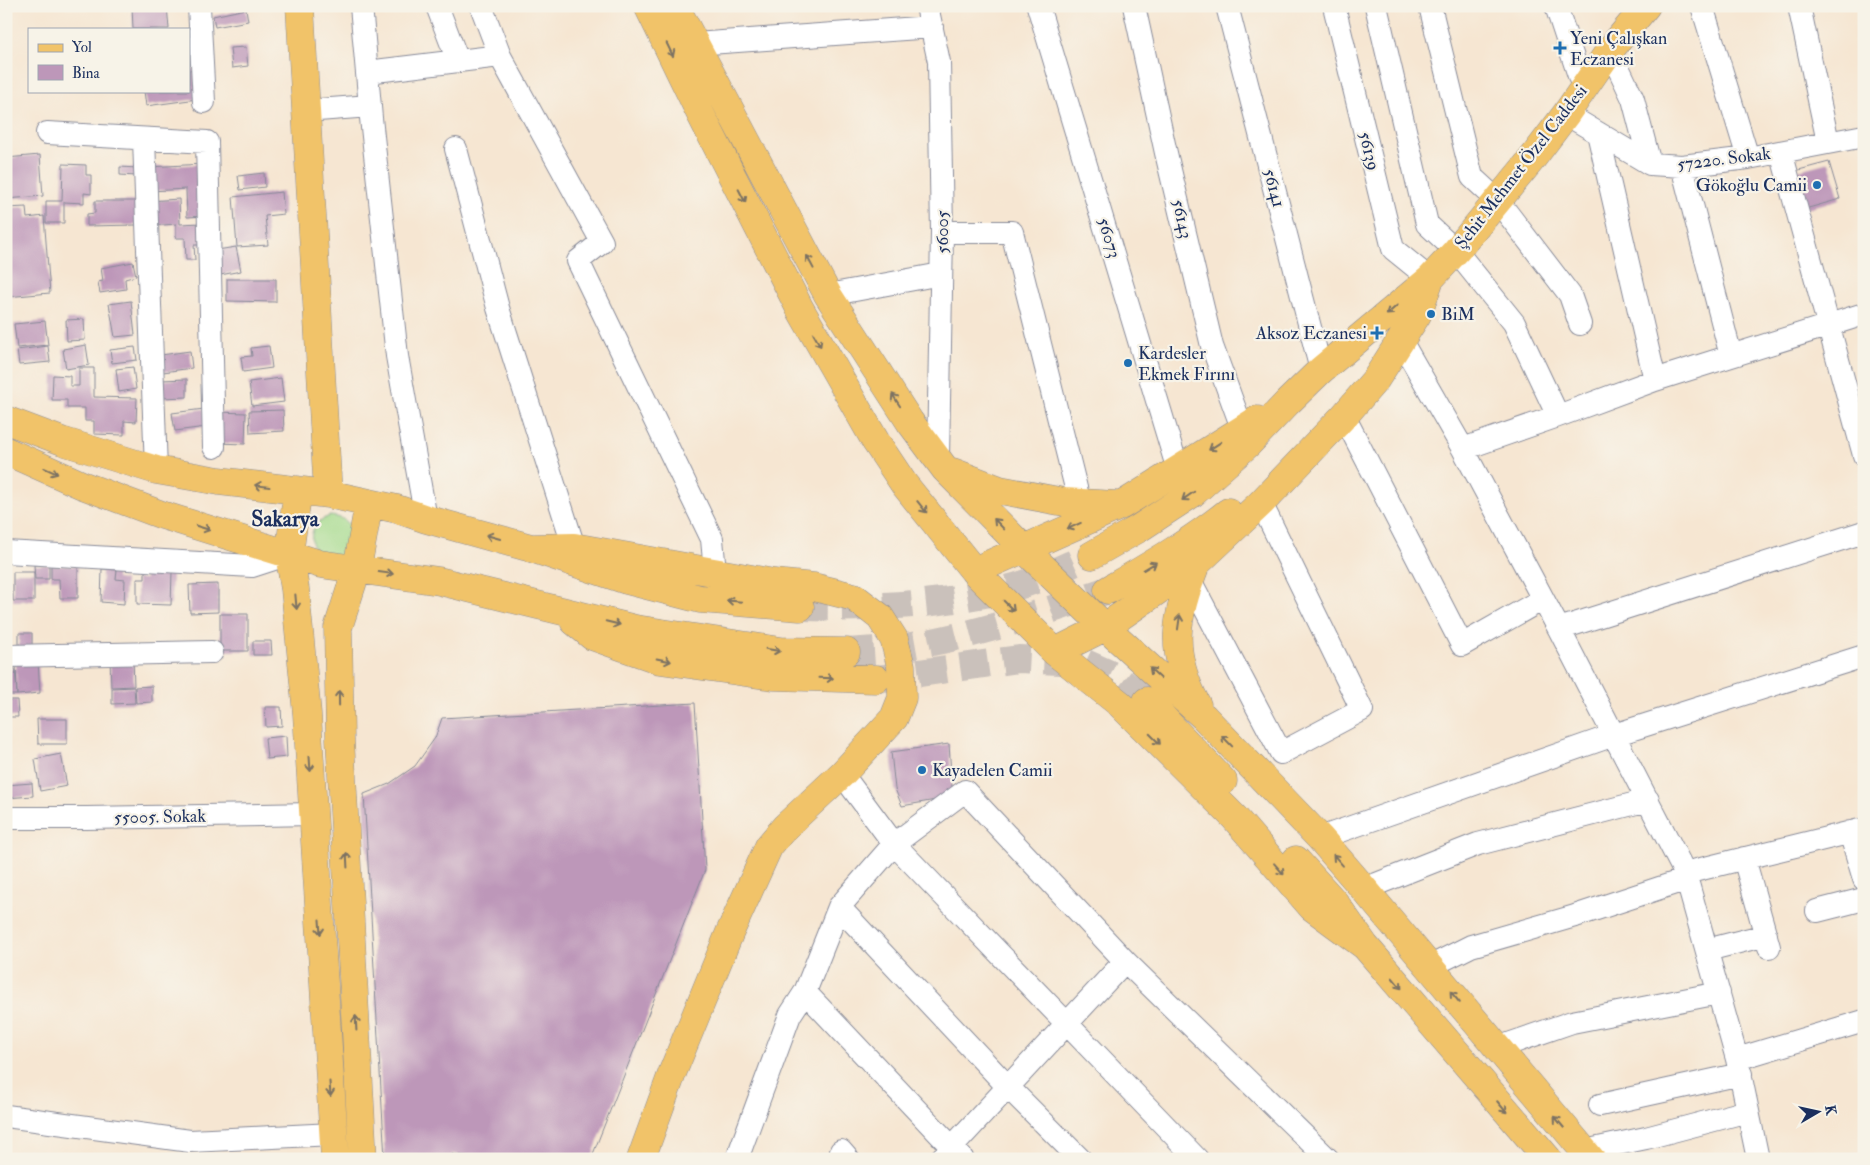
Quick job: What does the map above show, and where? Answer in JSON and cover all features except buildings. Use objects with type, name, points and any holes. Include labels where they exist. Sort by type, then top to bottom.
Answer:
[{"type":"main road","points":[[300,6],[328,494]]},
{"type":"main road","points":[[648,6],[800,309],[876,442],[904,484],[974,572],[1055,652],[1120,704],[1234,817],[1312,907],[1366,946]]},
{"type":"main road","points":[[675,6],[828,295],[910,422],[942,464],[1023,548],[1105,627],[1204,717],[1320,838],[1430,966],[1587,1155]]},
{"type":"main road","name":"Şehit Mehmet Özel Caddesi","points":[[1287,403],[1321,370],[1430,279],[1456,251],[1566,114],[1610,50],[1646,6]]},
{"type":"main road","points":[[1055,652],[1105,627],[1193,572],[1344,416],[1376,379],[1417,315],[1430,279]]},
{"type":"main road","points":[[1344,352],[1357,355],[1370,365],[1376,379]]},
{"type":"main road","points":[[974,572],[1023,548],[1122,505],[1242,428],[1287,403]]},
{"type":"main road","points":[[1092,555],[1138,529],[1193,492],[1248,444],[1287,403]]},
{"type":"main road","points":[[6,420],[62,441],[156,470],[219,481],[328,494],[397,509],[531,548],[626,580],[700,599],[800,607]]},
{"type":"main road","points":[[6,451],[82,485],[162,515],[320,564],[439,581],[636,629],[781,651],[846,652]]},
{"type":"main road","points":[[1108,590],[1206,530],[1306,455]]},
{"type":"main road","points":[[904,484],[942,464]]},
{"type":"main road","points":[[942,464],[1000,490],[1080,504],[1122,505]]},
{"type":"main road","points":[[298,490],[289,554],[295,589],[307,714],[334,1147]]},
{"type":"main road","points":[[363,1159],[340,739],[338,628],[356,569],[369,503]]},
{"type":"main road","points":[[531,548],[574,547],[774,583],[814,587],[854,597],[880,617],[894,639],[901,666],[902,698],[894,718],[842,774],[785,828],[769,846],[712,975],[673,1071],[641,1159]]},
{"type":"main road","points":[[1193,572],[1178,620],[1177,645],[1185,683],[1204,717]]},
{"type":"main road","points":[[559,609],[592,636],[660,660],[773,676],[876,679]]},
{"type":"main road","points":[[1147,701],[1335,903],[1366,946],[1548,1159]]},
{"type":"street","points":[[198,6],[204,102]]},
{"type":"street","points":[[361,6],[370,106],[398,356],[426,519]]},
{"type":"street","points":[[436,6],[458,61]]},
{"type":"street","points":[[481,6],[500,56],[602,242],[578,261],[712,539],[715,572]]},
{"type":"street","name":"56073","points":[[1038,6],[1178,470]]},
{"type":"street","name":"56143","points":[[1134,6],[1168,162],[1212,346],[1242,428]]},
{"type":"street","name":"56141","points":[[1228,6],[1321,370]]},
{"type":"street","name":"56139","points":[[1334,6],[1393,249],[1430,279]]},
{"type":"street","points":[[1376,6],[1427,224],[1456,251],[1514,323],[1558,416]]},
{"type":"street","points":[[1430,6],[1472,177],[1498,201],[1570,295],[1580,324]]},
{"type":"street","points":[[1556,6],[1584,88]]},
{"type":"street","points":[[1702,6],[1748,158]]},
{"type":"street","points":[[1799,6],[1828,142]]},
{"type":"street","points":[[695,44],[930,17]]},
{"type":"street","name":"56005","points":[[930,17],[939,62],[942,232],[942,464]]},
{"type":"street","points":[[1610,50],[1633,99],[1650,164]]},
{"type":"street","points":[[367,72],[500,56]]},
{"type":"street","points":[[305,111],[370,106]]},
{"type":"street","name":"57220. Sokak","points":[[1566,114],[1650,164],[1682,166],[1748,158],[1864,136]]},
{"type":"street","points":[[47,133],[207,142],[214,447]]},
{"type":"street","points":[[1598,133],[1655,380]]},
{"type":"street","points":[[144,139],[156,470]]},
{"type":"street","points":[[456,149],[498,308],[574,547]]},
{"type":"street","points":[[1781,152],[1864,455]]},
{"type":"street","points":[[1682,166],[1731,356]]},
{"type":"street","points":[[942,232],[1012,232],[1080,504]]},
{"type":"street","points":[[828,295],[941,274]]},
{"type":"street","points":[[1463,448],[1558,416],[1655,380],[1864,314]]},
{"type":"street","points":[[1400,339],[1463,448],[1559,629],[1686,876],[1739,1066],[1758,1159]]},
{"type":"street","points":[[1344,416],[1462,645],[1543,599]]},
{"type":"street","points":[[1193,572],[1281,753],[1362,710],[1261,503]]},
{"type":"street","points":[[1559,629],[1864,532]]},
{"type":"street","points":[[6,552],[252,566],[289,554]]},
{"type":"street","points":[[6,656],[212,652]]},
{"type":"street","points":[[1320,838],[1614,735],[1864,656]]},
{"type":"street","points":[[842,774],[894,844],[1197,1159]]},
{"type":"street","points":[[737,1159],[790,1015],[804,992],[839,907],[894,844],[965,791],[1125,961],[1328,1159]]},
{"type":"street","points":[[1364,889],[1478,844],[1648,800]]},
{"type":"street","name":"55005. Sokak","points":[[6,818],[313,814]]},
{"type":"street","points":[[1430,966],[1471,946],[1575,916],[1686,876],[1744,858],[1857,830],[1864,880]]},
{"type":"street","points":[[1707,950],[1767,941],[1744,858]]},
{"type":"street","points":[[1817,911],[1864,899]]},
{"type":"street","points":[[839,907],[1008,1087],[1080,1159]]},
{"type":"street","points":[[804,992],[952,1155],[1008,1087],[1125,961]]},
{"type":"street","points":[[1497,1048],[1572,1022],[1719,993]]},
{"type":"street","points":[[1600,1105],[1739,1066],[1864,1021]]},
{"type":"street","points":[[1587,1155],[1748,1111]]},
{"type":"street","points":[[6,1116],[190,1141],[334,1147]]},
{"type":"green space","points":[[330,516],[342,519],[352,528],[349,553],[337,559],[320,555],[316,552],[312,543],[313,529],[321,520]]},
{"type":"tunnel","points":[[800,607],[904,605],[956,599],[1007,589],[1029,582],[1092,555]]},
{"type":"tunnel","points":[[846,652],[899,648],[952,638],[1031,616],[1108,590]]},
{"type":"tunnel","points":[[877,679],[1019,659],[1083,662],[1114,676],[1147,701]]},
{"type":"place","name":"Yeni Çalışkan Eczanesi","points":[[1560,48]]},
{"type":"place","name":"Gökoğlu Camii","points":[[1817,185]]},
{"type":"place","name":"BiM","points":[[1431,314]]},
{"type":"place","name":"Aksoz Eczanesi","points":[[1377,333]]},
{"type":"place","name":"Kardesler Ekmek Fırını","points":[[1128,363]]},
{"type":"place","name":"Kayadelen Camii","points":[[922,770]]},
{"type":"district","name":"Sakarya","points":[[285,519]]}]
